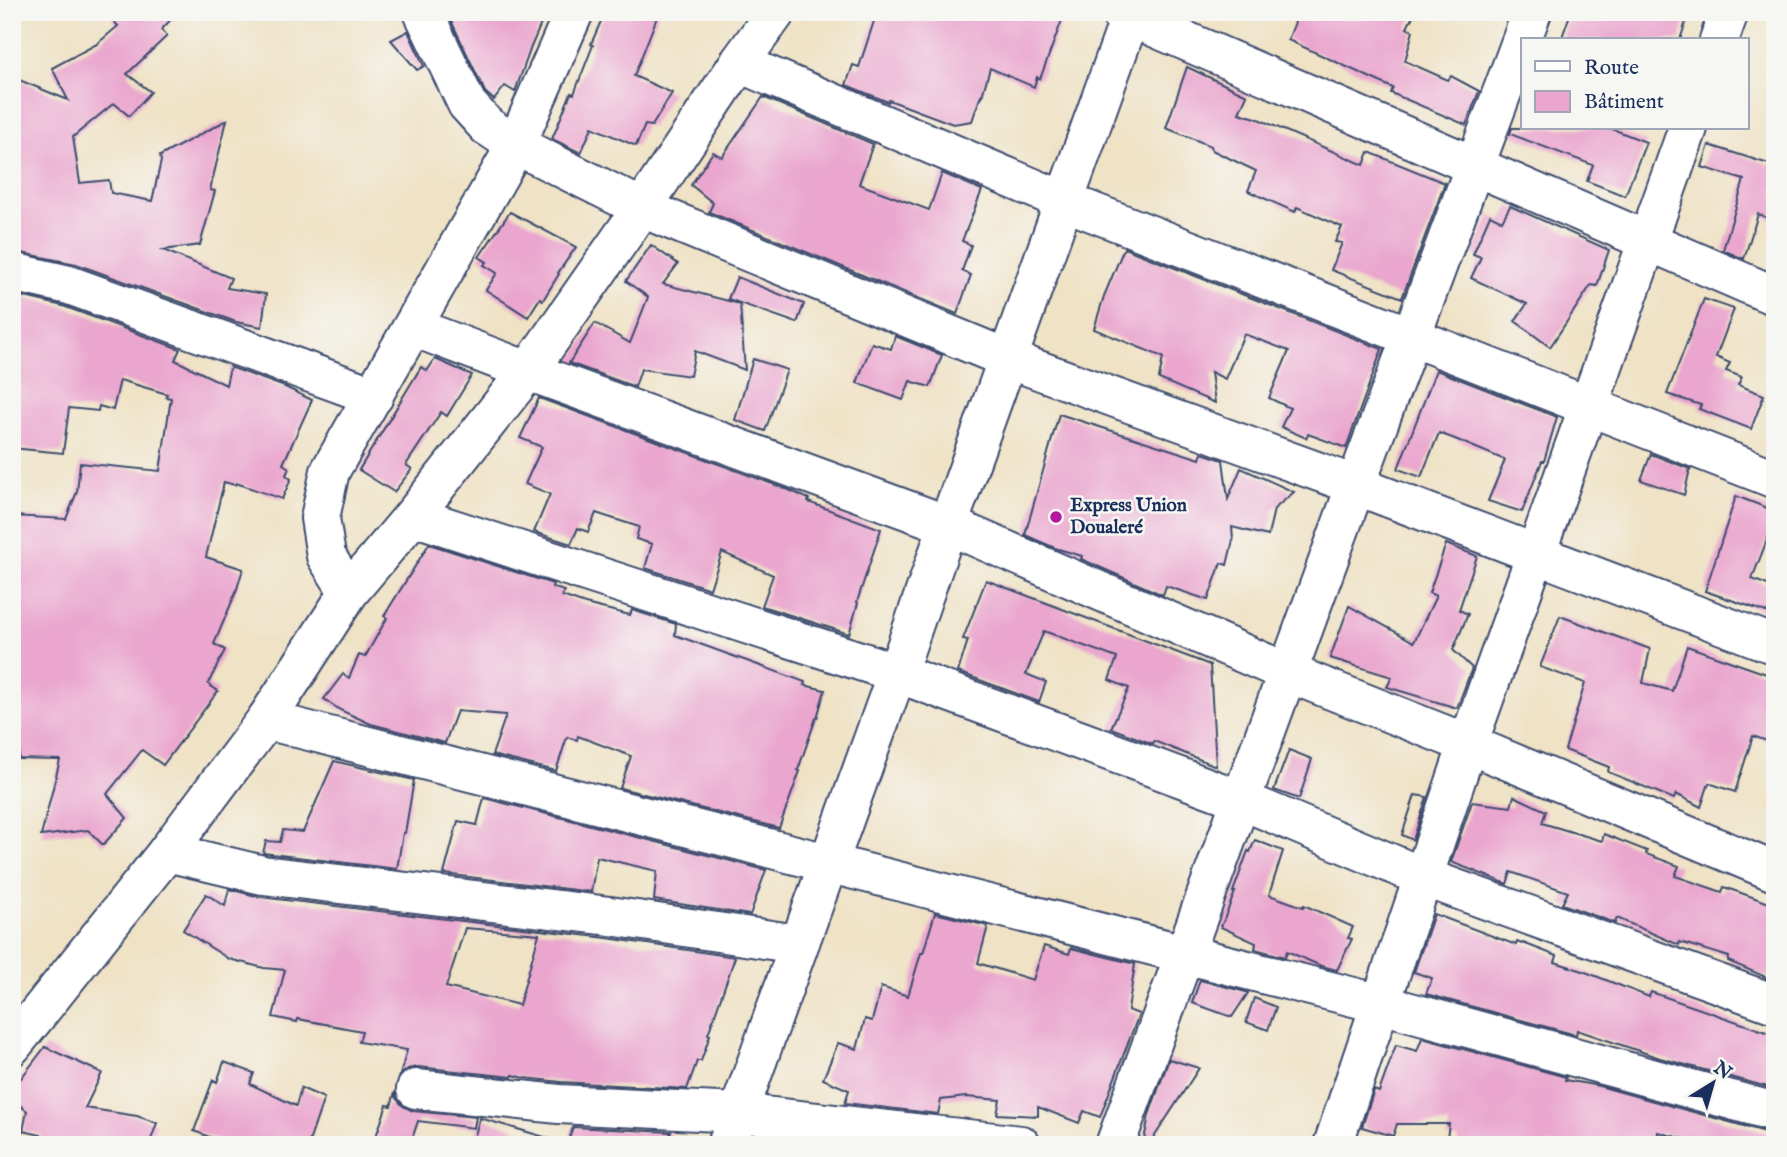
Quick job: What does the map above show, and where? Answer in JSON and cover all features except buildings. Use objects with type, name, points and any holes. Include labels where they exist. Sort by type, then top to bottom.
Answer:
[{"type":"street","points":[[423,12],[467,104],[487,126],[516,145],[642,208],[1008,359],[1355,485],[1775,645]]},
{"type":"street","points":[[349,592],[326,556],[320,518],[330,471],[516,145],[574,12]]},
{"type":"street","points":[[12,1046],[167,852],[266,720],[349,592],[528,371],[776,12]]},
{"type":"street","points":[[1522,38],[1532,12]]},
{"type":"street","points":[[1720,38],[1729,12]]},
{"type":"street","points":[[733,1129],[1064,201],[1127,14],[1775,296]]},
{"type":"street","points":[[1115,1145],[1239,799],[1521,41]]},
{"type":"street","points":[[739,63],[1064,201],[1775,479]]},
{"type":"street","points":[[1333,1145],[1468,744],[1687,130]]},
{"type":"street","points":[[12,272],[69,285],[374,396]]},
{"type":"street","points":[[413,327],[948,525],[1286,672],[1468,744],[1775,872]]},
{"type":"street","points":[[413,516],[897,673],[1239,799],[1423,877],[1775,1004]]},
{"type":"street","points":[[266,720],[1381,1004],[1775,1112]]},
{"type":"street","points":[[167,852],[263,875],[610,916],[798,944]]},
{"type":"street","points":[[415,1089],[559,1104],[733,1129],[1021,1145]]},
{"type":"place","name":"Express Union Doualeré","points":[[1056,517]]}]
